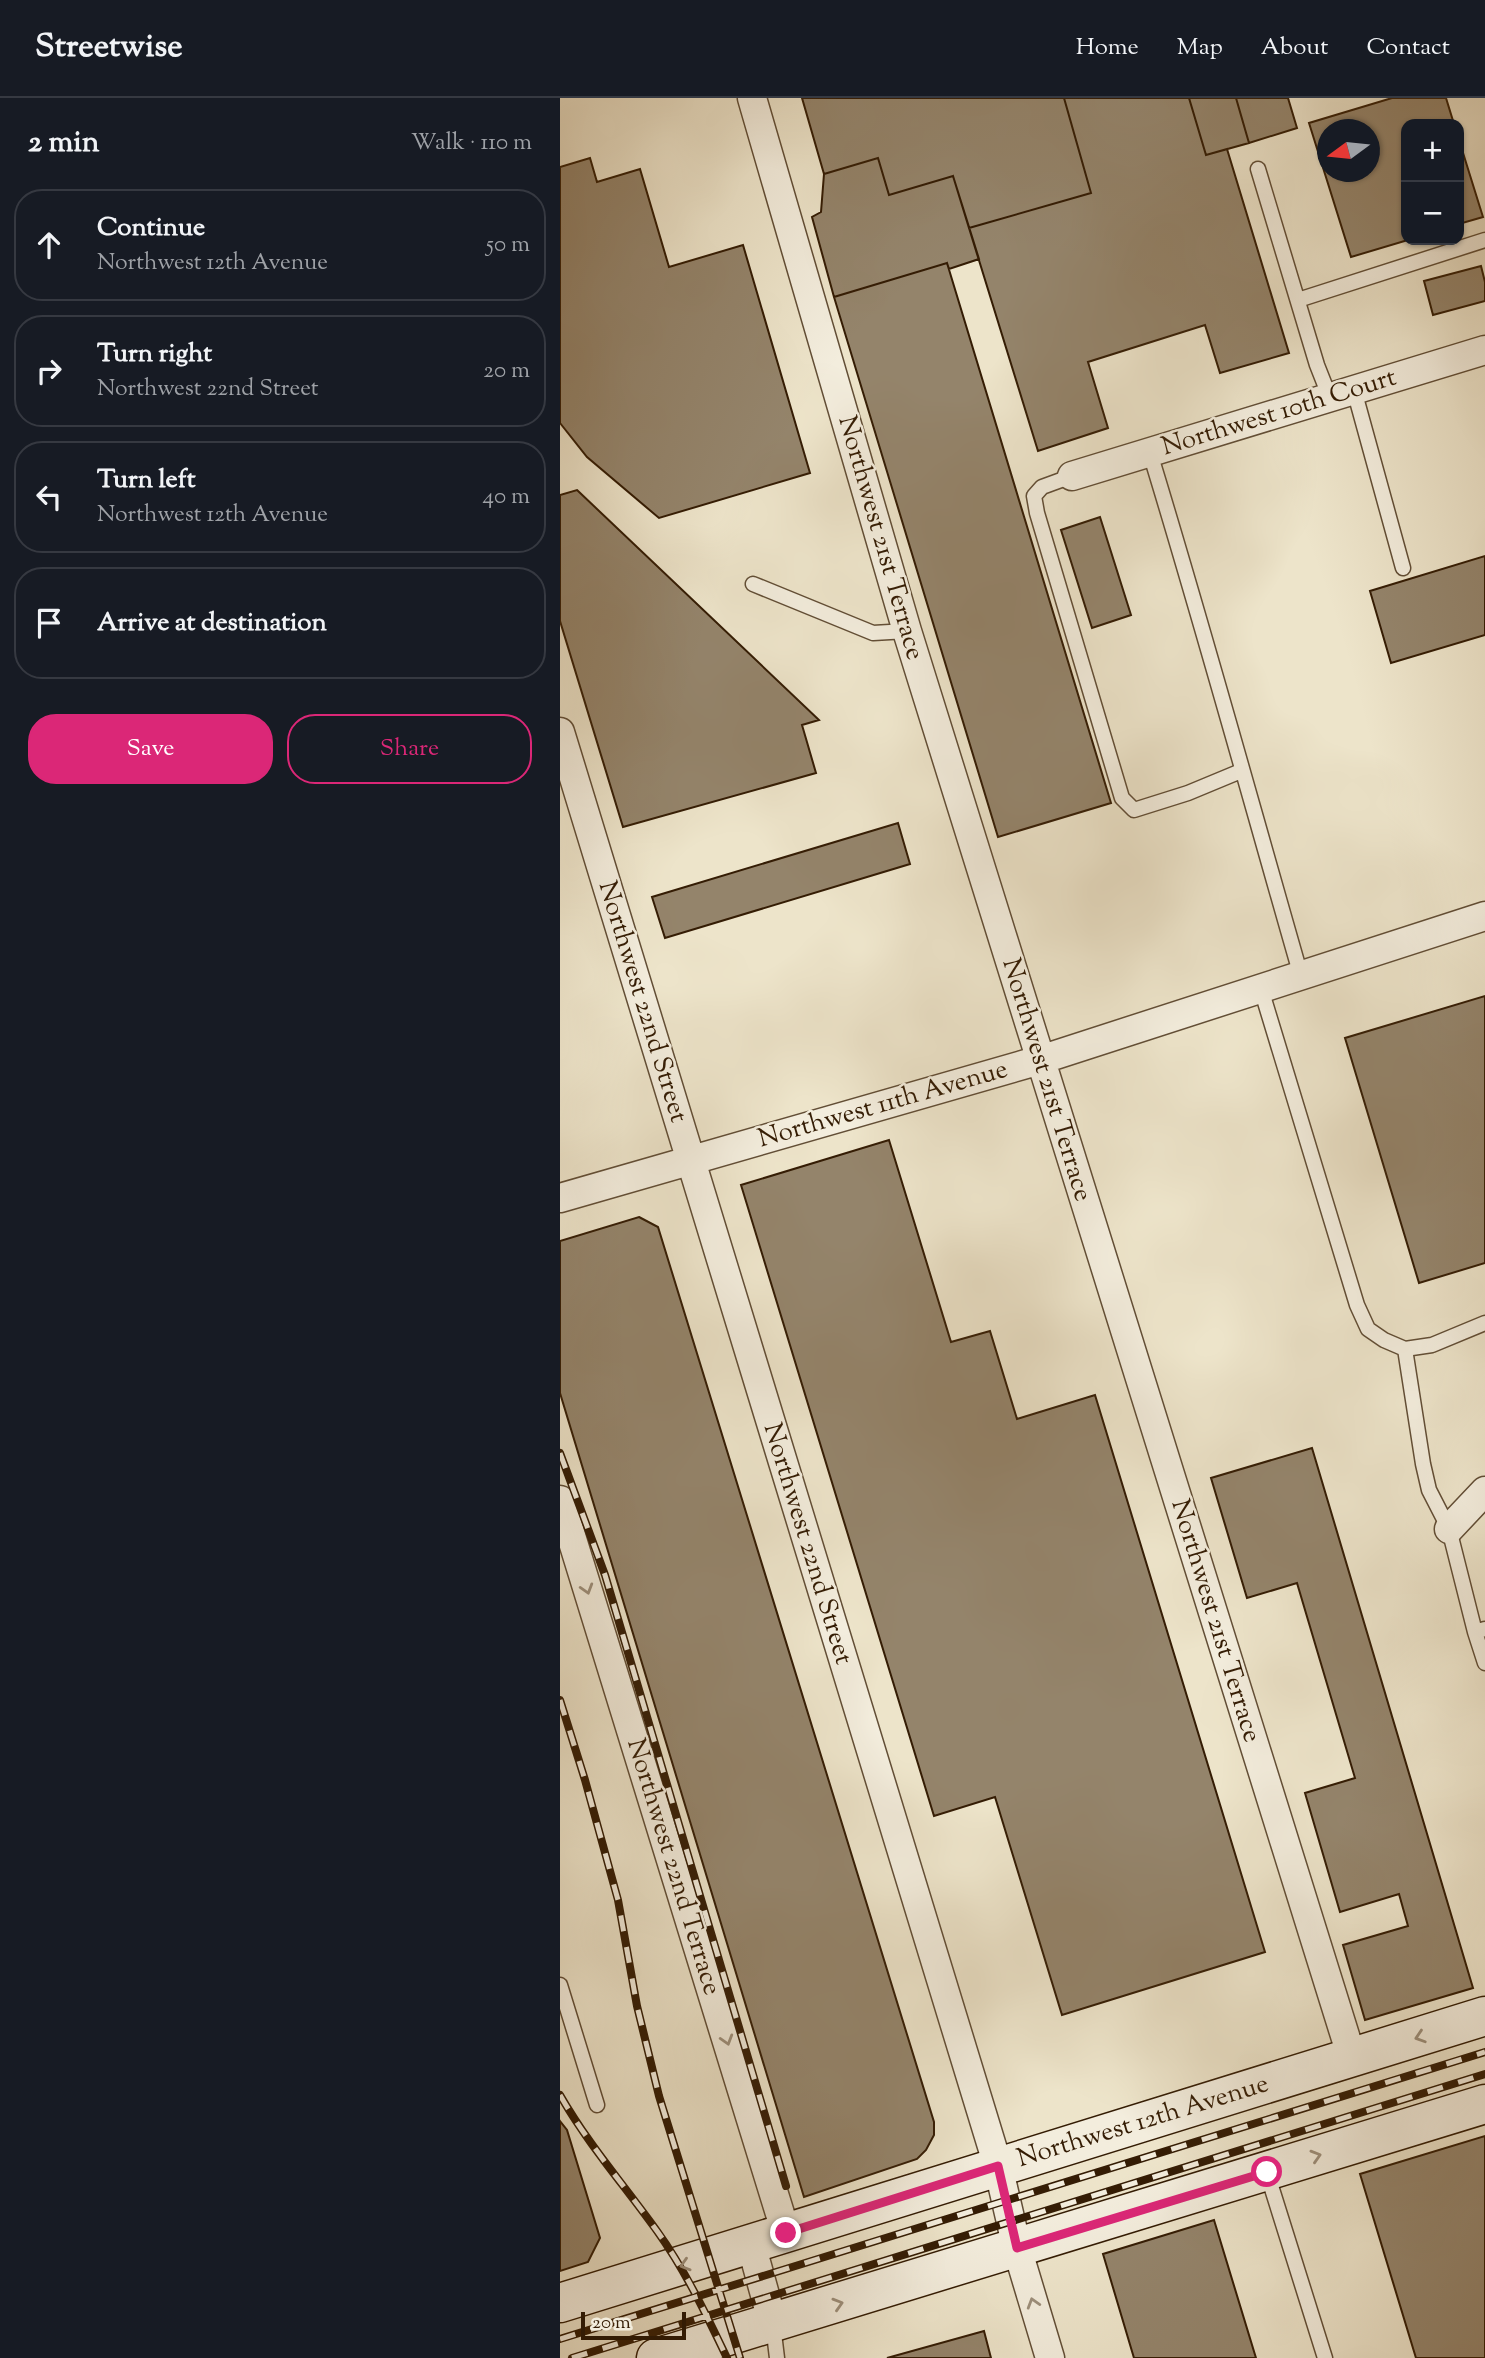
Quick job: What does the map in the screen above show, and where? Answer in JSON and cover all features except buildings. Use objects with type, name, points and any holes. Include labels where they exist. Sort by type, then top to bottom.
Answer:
[{"type":"main road","name":"Northwest 12th Avenue","points":[[560,2303],[1485,2016]]},
{"type":"main road","points":[[656,2358],[775,2341],[1017,2248],[1485,2104]]},
{"type":"street","name":"Northwest 21st Terrace","points":[[752,98],[907,631],[1352,2058]]},
{"type":"street","name":"Northwest 10th Court","points":[[1072,476],[1485,350]]},
{"type":"street","name":"Northwest 22nd Street","points":[[560,732],[998,2166],[1017,2248],[1050,2358]]},
{"type":"street","name":"Northwest 11th Avenue","points":[[560,1198],[1040,1060],[1485,916]]},
{"type":"street","points":[[1449,1529],[1485,1491]]},
{"type":"street","name":"Northwest 22nd Terrace","points":[[560,1500],[786,2233]]},
{"type":"street","points":[[751,2244],[775,2341]]},
{"type":"lane","points":[[1258,169],[1317,365],[1342,394],[1403,568]]},
{"type":"lane","points":[[1298,300],[1485,240]]},
{"type":"lane","points":[[1150,453],[1205,632],[1241,771],[1301,976]]},
{"type":"lane","points":[[1072,476],[1042,487],[1034,496],[1122,798],[1134,810],[1188,793],[1241,771]]},
{"type":"lane","points":[[754,584],[873,633],[907,631]]},
{"type":"lane","points":[[1261,989],[1357,1305],[1368,1329],[1405,1349],[1432,1345],[1485,1323]]},
{"type":"lane","points":[[1405,1349],[1429,1490],[1449,1529],[1480,1630],[1485,1663]]},
{"type":"lane","points":[[560,1985],[597,2105]]},
{"type":"lane","points":[[1267,2172],[1325,2358]]},
{"type":"railway","points":[[560,1453],[605,1575],[786,2186]]},
{"type":"railway","points":[[560,1700],[618,1900],[637,2006],[659,2096],[740,2358]]},
{"type":"railway","points":[[560,2339],[1485,2052]]},
{"type":"railway","points":[[572,2358],[1485,2074]]},
{"type":"railway","points":[[560,2095],[594,2147],[677,2261],[727,2358]]},
{"type":"route","points":[[786,2233],[998,2166],[1017,2248],[1267,2172]]}]
